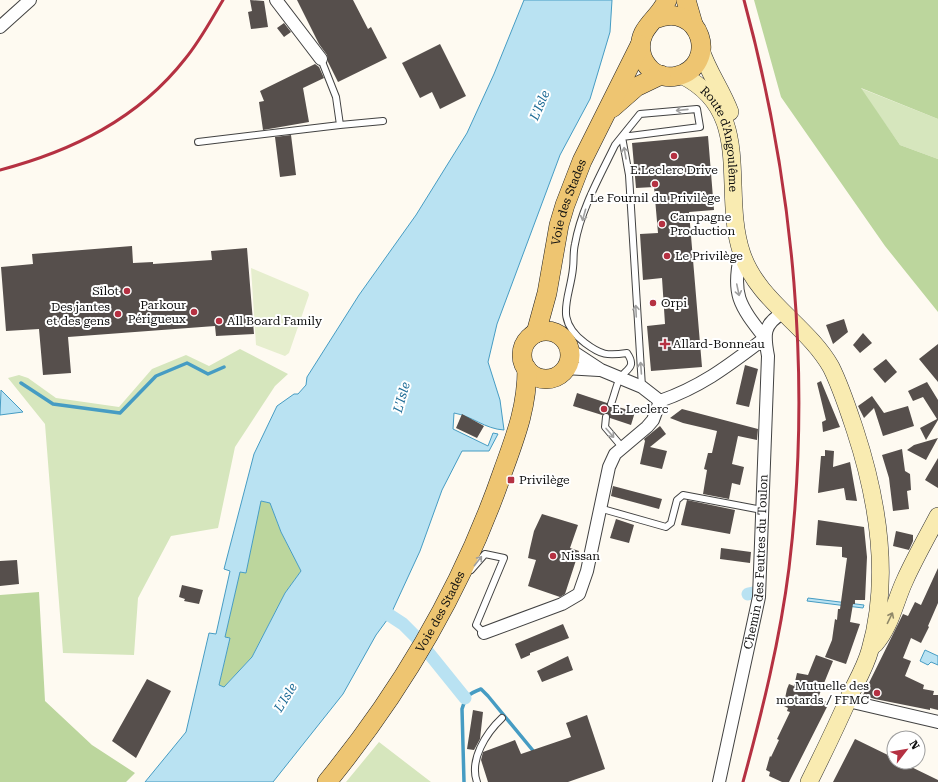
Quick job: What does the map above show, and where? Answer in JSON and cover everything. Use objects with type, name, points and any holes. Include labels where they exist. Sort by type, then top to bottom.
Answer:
[{"type":"main road","points":[[667,0],[654,19],[644,30],[640,45],[641,55],[646,64],[652,70],[661,75],[674,76],[680,75],[694,65],[701,50],[701,40],[693,24],[686,0]]},
{"type":"main road","points":[[654,19],[670,14],[678,16],[693,24]]},
{"type":"main road","name":"Voie des Stades","points":[[536,333],[547,293],[559,225],[582,162],[640,45]]},
{"type":"main road","name":"Route d'Angoulême","points":[[701,50],[708,69],[725,99],[733,123],[736,142],[738,214],[741,235],[748,262],[765,292]]},
{"type":"main road","name":"Voie des Stades","points":[[605,116],[631,91],[646,81],[661,75]]},
{"type":"main road","name":"Route d'Angoulême","points":[[680,75],[706,90],[722,115],[726,125],[730,143],[734,214],[741,252],[752,275],[765,292]]},
{"type":"main road","points":[[765,292],[783,313],[810,339],[831,368],[850,415],[867,467],[880,539],[879,593],[870,650],[848,701],[809,782]]},
{"type":"main road","name":"Voie des Stades","points":[[547,293],[550,316],[556,333]]},
{"type":"main road","points":[[543,331],[556,333],[566,342],[570,356],[557,373],[537,376],[527,369],[524,362],[523,348],[530,337],[536,333],[543,331]]},
{"type":"main road","name":"Voie des Stades","points":[[327,782],[378,715],[416,657],[430,634],[473,549],[496,494],[520,424],[527,392],[527,369]]},
{"type":"main road","name":"Voie des Stades","points":[[520,424],[537,394],[557,373]]},
{"type":"main road","points":[[870,650],[880,638],[896,606],[905,581],[938,516]]},
{"type":"main road","points":[[879,593],[895,590],[905,581]]},
{"type":"street","points":[[0,27],[30,0]]},
{"type":"street","points":[[276,0],[321,59]]},
{"type":"street","points":[[741,252],[736,275],[737,292],[748,316],[765,338]]},
{"type":"street","points":[[660,400],[682,394],[714,376],[765,338],[770,322],[783,313]]},
{"type":"street","name":"Chemin des Feutres du Toulon","points":[[719,782],[759,597],[768,356],[765,338]]},
{"type":"street","points":[[569,349],[601,370],[642,387],[660,400]]},
{"type":"street","points":[[557,373],[601,370]]},
{"type":"street","points":[[484,633],[562,604],[579,594],[583,585],[609,466],[615,454],[647,427],[653,420],[660,400]]},
{"type":"street","points":[[848,701],[938,722]]},
{"type":"lane","points":[[321,59],[336,97],[340,125]]},
{"type":"lane","points":[[622,137],[700,127],[697,109],[640,114],[615,145],[585,210],[575,242],[573,269],[566,299],[566,317],[569,328],[577,337],[592,348],[604,354],[627,353],[639,350]]},
{"type":"lane","points":[[198,142],[383,121]]},
{"type":"lane","points":[[622,137],[629,175],[642,387]]},
{"type":"lane","points":[[611,404],[620,378],[630,368],[631,361],[627,353]]},
{"type":"lane","points":[[606,417],[605,427],[622,447]]},
{"type":"lane","points":[[599,508],[666,527],[671,523],[678,500],[683,495],[762,510]]},
{"type":"lane","points":[[446,603],[482,556],[488,553],[504,558],[476,625],[484,633]]},
{"type":"lane","points":[[477,782],[474,771],[477,756],[488,737],[502,718]]},
{"type":"green space","points":[[754,0],[938,0],[938,119],[861,88],[900,145],[938,159],[938,312],[885,246],[781,97]]},
{"type":"green space","points":[[860,88],[938,119],[938,159],[900,145]]},
{"type":"green space","points":[[251,268],[308,292],[309,295],[289,353],[285,356],[256,345]]},
{"type":"green space","points":[[240,349],[288,374],[275,386],[235,447],[218,528],[171,536],[138,598],[134,655],[63,653],[45,424],[8,378],[19,375],[28,378],[56,398],[119,407],[152,369],[186,355],[209,366]]},
{"type":"green space","points":[[260,501],[270,503],[281,532],[301,571],[285,593],[252,657],[224,687],[219,685],[230,638],[225,637],[240,571],[246,573]]},
{"type":"green space","points":[[39,592],[45,701],[92,745],[135,773],[126,782],[0,782],[0,595]]},
{"type":"green space","points":[[379,742],[431,782],[346,782]]},
{"type":"water","name":"L'Isle","points":[[524,0],[612,0],[610,32],[590,99],[560,155],[497,324],[488,362],[500,400],[504,430],[485,425],[454,413],[453,429],[488,446],[493,433],[498,434],[489,451],[462,451],[442,490],[420,551],[390,616],[376,635],[343,694],[273,782],[145,782],[186,732],[209,633],[216,634],[230,571],[224,569],[254,454],[277,406],[294,394],[298,394],[306,385],[307,377],[359,295],[416,215],[467,133],[494,74]],"holes":[[[261,501],[270,503],[281,532],[301,571],[285,593],[252,657],[224,687],[219,685],[230,638],[225,637],[240,572],[246,573]]]},
{"type":"water","points":[[1,390],[23,412],[0,415]]},
{"type":"water","points":[[808,598],[864,605],[863,608],[807,601]]},
{"type":"water","points":[[925,650],[938,656],[938,665],[931,662],[928,665],[920,661]]},
{"type":"building","points":[[250,0],[264,1],[268,27],[251,29],[248,12],[252,11]]},
{"type":"building","points":[[297,0],[353,0],[368,29],[371,27],[387,58],[338,82],[328,62],[327,55],[319,44]]},
{"type":"building","points":[[284,23],[291,32],[284,37],[277,28]]},
{"type":"building","points":[[440,44],[466,96],[440,109],[432,92],[420,98],[402,63]]},
{"type":"building","points":[[315,64],[319,67],[324,78],[303,88],[309,122],[263,130],[259,102],[264,101],[260,91]]},
{"type":"building","points":[[291,135],[296,175],[280,177],[275,137]]},
{"type":"building","name":"Le Privilège","points":[[708,136],[714,210],[689,212],[702,367],[651,371],[647,326],[665,324],[662,278],[643,280],[640,234],[658,233],[654,187],[636,188],[632,143]]},
{"type":"building","name":"Sîlot","points":[[132,246],[133,263],[153,262],[153,264],[212,260],[211,251],[247,248],[254,334],[216,336],[215,326],[68,337],[71,373],[43,375],[39,329],[6,331],[1,267],[33,264],[32,254]]},
{"type":"building","points":[[844,319],[848,332],[833,344],[826,325]]},
{"type":"building","points":[[863,333],[872,343],[860,353],[853,345]]},
{"type":"building","points":[[938,344],[938,382],[919,359]]},
{"type":"building","points":[[886,359],[897,372],[885,383],[873,369]]},
{"type":"building","points":[[745,365],[758,369],[749,407],[736,404]]},
{"type":"building","points":[[821,381],[840,427],[823,432],[822,422],[826,420],[817,383]]},
{"type":"building","points":[[927,382],[938,400],[938,420],[926,440],[920,428],[937,419],[923,397],[913,401],[908,391]]},
{"type":"building","name":"E. Leclerc","points":[[577,393],[607,403],[610,408],[615,406],[635,412],[631,425],[610,418],[607,413],[602,415],[573,406]]},
{"type":"building","points":[[872,396],[884,413],[908,406],[914,426],[883,436],[874,408],[864,418],[858,406]]},
{"type":"building","points":[[682,409],[758,429],[757,440],[738,436],[732,464],[744,467],[740,485],[732,483],[729,499],[703,494],[707,470],[704,469],[708,453],[712,453],[717,431],[683,423],[670,418]]},
{"type":"building","points":[[462,414],[484,426],[477,438],[456,428]]},
{"type":"building","points":[[660,426],[666,434],[650,447],[667,451],[662,469],[640,464],[645,441],[644,439]]},
{"type":"building","points":[[938,438],[926,460],[907,450],[914,445]]},
{"type":"building","points":[[902,449],[905,471],[910,474],[911,490],[907,491],[909,509],[893,511],[889,478],[882,455]]},
{"type":"building","points":[[825,450],[834,451],[833,467],[850,462],[857,501],[846,500],[844,488],[818,493],[821,456],[825,456]]},
{"type":"building","points":[[938,458],[938,488],[925,480]]},
{"type":"building","points":[[613,486],[662,499],[659,509],[611,496]]},
{"type":"building","points":[[687,500],[735,510],[730,534],[681,525]]},
{"type":"building","name":"Nissan","points":[[542,514],[578,525],[570,548],[579,551],[565,594],[560,597],[528,586],[536,560],[528,558],[534,531]]},
{"type":"building","points":[[616,519],[634,525],[629,543],[610,538]]},
{"type":"building","points":[[818,520],[864,527],[867,557],[865,600],[855,600],[855,604],[853,604],[850,622],[860,624],[846,664],[825,657],[832,640],[838,609],[840,609],[847,558],[842,557],[842,547],[816,545]]},
{"type":"building","points":[[896,531],[913,535],[913,541],[909,550],[893,546]]},
{"type":"building","points":[[721,548],[751,552],[750,563],[720,559]]},
{"type":"building","points":[[17,560],[19,584],[0,586],[0,561]]},
{"type":"building","points":[[938,568],[938,603],[928,626],[929,627],[921,643],[911,638],[903,658],[911,661],[905,676],[924,685],[923,689],[934,691],[933,695],[938,695],[938,710],[930,708],[930,710],[875,699],[863,695],[903,614],[908,616],[915,602],[921,605]]},
{"type":"building","points":[[182,585],[203,590],[199,604],[184,601],[185,599],[179,597]]},
{"type":"building","points":[[563,624],[569,638],[530,653],[530,655],[521,659],[515,644]]},
{"type":"building","points":[[816,655],[833,661],[818,698],[829,703],[789,782],[782,782],[769,776],[770,772],[766,770],[770,756],[771,757],[779,740],[777,739],[790,712],[787,711],[788,708],[784,706],[787,689],[789,684],[794,686],[797,673],[808,675]]},
{"type":"building","points":[[568,656],[573,670],[542,682],[537,671]]},
{"type":"building","points":[[147,679],[171,691],[136,758],[112,741]]},
{"type":"building","points":[[473,710],[483,712],[480,739],[474,750],[467,749]]},
{"type":"building","points":[[587,715],[605,769],[568,782],[488,782],[481,760],[483,752],[515,740],[521,754],[571,737],[566,723]]},
{"type":"building","points":[[855,739],[886,754],[886,770],[917,770],[938,780],[938,782],[833,782]]},
{"type":"waterway","points":[[21,383],[53,404],[120,413],[156,376],[187,363],[208,374],[224,367]]},
{"type":"waterway","points":[[748,594],[753,593]]},
{"type":"waterway","points":[[377,607],[403,624],[415,636],[465,698]]},
{"type":"waterway","points":[[464,782],[462,709],[468,696],[481,689],[535,753]]},
{"type":"railway","points":[[0,170],[53,153],[78,142],[102,130],[146,99],[167,80],[185,59],[200,38],[223,0]]},
{"type":"railway","points":[[743,782],[770,676],[781,622],[789,568],[796,497],[799,425],[798,354],[794,282],[786,211],[775,140],[761,69],[744,0]]},
{"type":"place","name":"E.Leclerc Drive","points":[[674,156]]},
{"type":"place","name":"Le Fournil du Privilège","points":[[655,184]]},
{"type":"place","name":"Campagne Production","points":[[662,224]]},
{"type":"place","name":"Le Privilège","points":[[667,256]]},
{"type":"place","name":"Sîlot","points":[[127,291]]},
{"type":"place","name":"Orpi","points":[[653,303]]},
{"type":"place","name":"Parkour Périgueux","points":[[194,312]]},
{"type":"place","name":"Des jantes et des gens","points":[[118,314]]},
{"type":"place","name":"All Board Family","points":[[219,321]]},
{"type":"place","name":"Allard-Bonneau","points":[[665,344]]},
{"type":"place","name":"E. Leclerc","points":[[604,409]]},
{"type":"place","name":"Privilège","points":[[511,480]]},
{"type":"place","name":"Nissan","points":[[553,556]]},
{"type":"place","name":"Mutuelle des motards / FFMC","points":[[877,693]]}]
